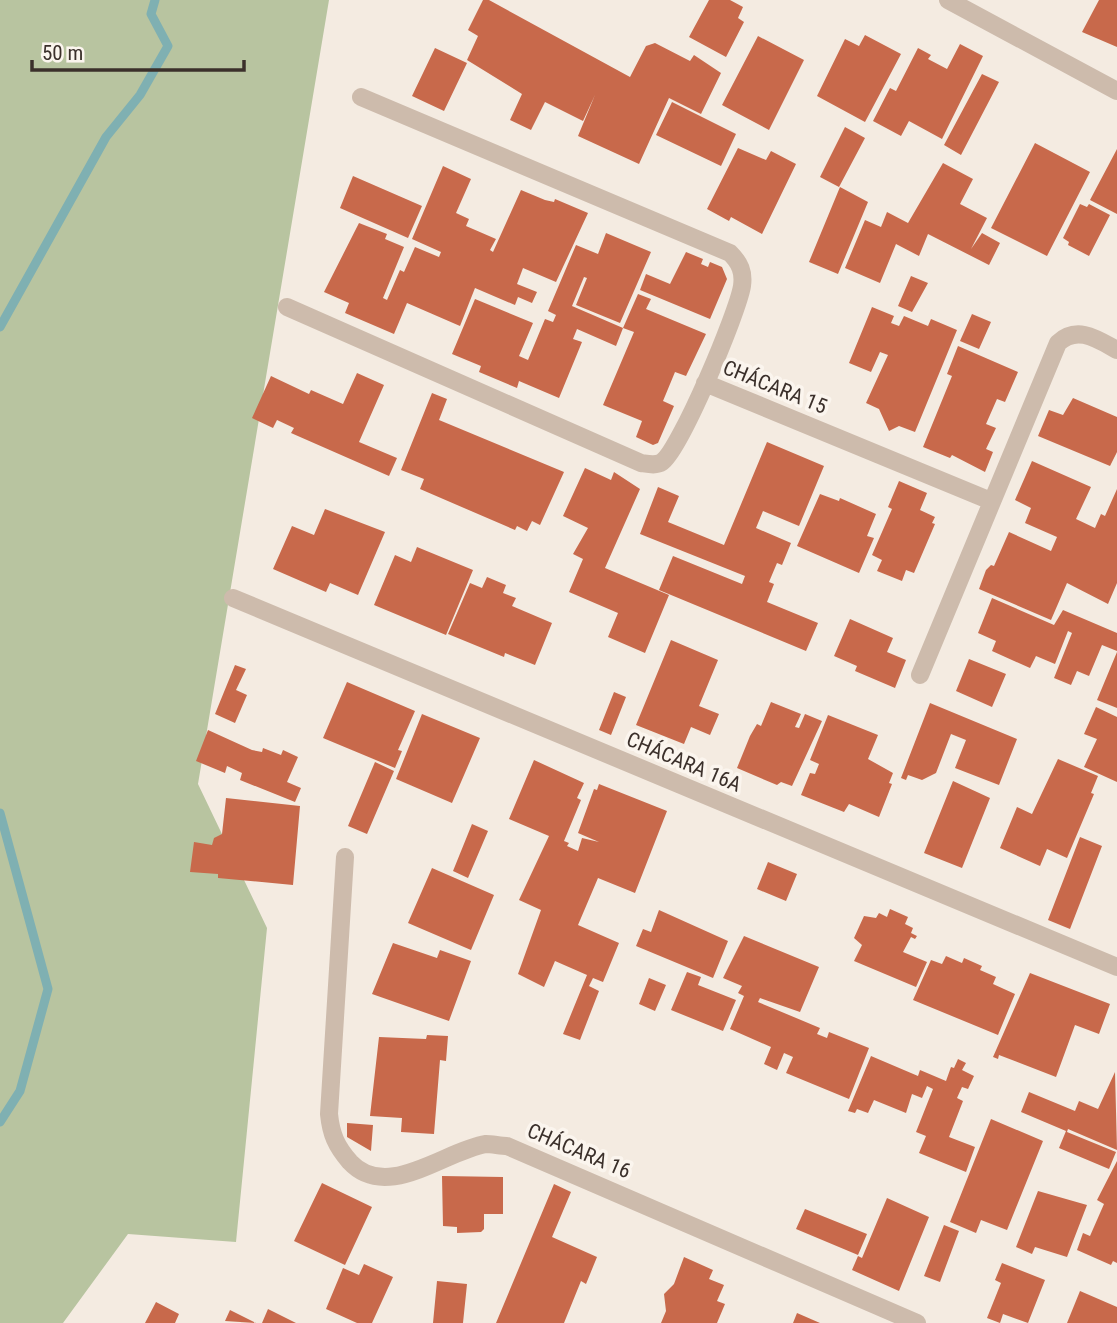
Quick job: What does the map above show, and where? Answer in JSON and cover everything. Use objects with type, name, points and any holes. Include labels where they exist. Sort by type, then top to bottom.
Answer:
[{"type":"street","points":[[948,0],[1117,91]]},
{"type":"street","points":[[361,97],[730,253],[739,261],[743,271],[742,287],[705,383]]},
{"type":"street","name":"CHÁCARA 15","points":[[287,307],[641,463],[656,465],[664,461],[705,383],[991,501]]},
{"type":"street","points":[[920,675],[1058,343],[1068,334],[1080,333],[1117,350]]},
{"type":"street","name":"CHÁCARA 16A","points":[[233,597],[1117,967]]},
{"type":"street","name":"CHÁCARA 16","points":[[345,857],[330,1114],[335,1141],[354,1166],[391,1177],[421,1170],[487,1144],[507,1146],[917,1323]]},
{"type":"green space","points":[[0,0],[329,0],[198,784],[267,928],[236,1242],[128,1234],[63,1323],[0,1323]]},
{"type":"building","points":[[483,0],[489,0],[630,77],[646,46],[655,43],[690,61],[694,55],[721,73],[701,114],[669,98],[639,164],[578,136],[595,95],[583,121],[545,102],[531,130],[510,120],[522,94],[467,60],[478,36],[468,30]]},
{"type":"building","points":[[709,0],[730,0],[743,7],[738,18],[744,22],[726,57],[689,37]]},
{"type":"building","points":[[1099,0],[1117,0],[1117,47],[1082,32]]},
{"type":"building","points":[[865,35],[901,54],[865,122],[817,96],[845,39],[859,46]]},
{"type":"building","points":[[758,36],[804,60],[769,130],[722,105]]},
{"type":"building","points":[[960,44],[983,56],[942,139],[909,121],[901,136],[873,121],[890,88],[896,91],[918,48],[931,55],[928,59],[947,69]]},
{"type":"building","points":[[435,48],[467,63],[444,111],[412,96]]},
{"type":"building","points":[[982,74],[999,82],[961,155],[944,145]]},
{"type":"building","points":[[672,102],[736,134],[721,166],[656,135]]},
{"type":"building","points":[[845,127],[865,138],[839,187],[820,177]]},
{"type":"building","points":[[1035,143],[1090,172],[1047,256],[991,228]]},
{"type":"building","points":[[738,148],[766,160],[771,151],[796,164],[762,234],[731,217],[729,221],[707,209]]},
{"type":"building","points":[[1117,149],[1117,214],[1090,200]]},
{"type":"building","points":[[943,163],[973,179],[960,204],[987,218],[971,249],[982,233],[1000,243],[989,265],[928,234],[919,256],[896,244],[880,283],[845,268],[865,220],[881,227],[887,212],[908,223]]},
{"type":"building","points":[[443,166],[471,179],[456,213],[469,219],[466,226],[496,239],[490,250],[493,252],[521,190],[545,200],[554,202],[555,199],[588,213],[556,282],[523,268],[517,284],[537,292],[532,303],[518,297],[515,305],[475,288],[460,326],[407,303],[394,334],[345,313],[349,303],[324,292],[359,223],[387,234],[385,239],[404,247],[383,298],[387,300],[400,270],[404,272],[415,247],[439,257],[441,252],[412,239]]},
{"type":"building","points":[[353,176],[422,206],[408,238],[340,208]]},
{"type":"building","points":[[840,187],[868,202],[838,274],[809,262]]},
{"type":"building","points":[[1080,204],[1087,207],[1089,204],[1110,215],[1089,256],[1068,245],[1069,242],[1063,238]]},
{"type":"building","points":[[606,233],[651,252],[620,323],[576,305],[587,278],[584,277],[572,306],[623,328],[616,346],[577,329],[573,339],[582,342],[559,398],[519,381],[517,388],[479,372],[481,366],[452,354],[475,299],[533,323],[519,356],[528,360],[545,319],[553,322],[556,315],[548,311],[576,245],[598,254]]},
{"type":"building","points":[[686,252],[703,259],[701,264],[708,267],[710,262],[722,267],[727,279],[710,319],[640,290],[646,274],[670,284]]},
{"type":"building","points":[[911,276],[928,283],[912,312],[898,306]]},
{"type":"building","points":[[638,294],[651,299],[646,309],[706,334],[686,376],[675,372],[663,401],[674,406],[658,443],[653,445],[636,437],[642,421],[603,405],[634,332],[623,328]]},
{"type":"building","points":[[872,307],[894,316],[891,323],[899,326],[904,316],[928,326],[931,319],[957,330],[915,432],[899,426],[889,431],[879,409],[866,403],[888,355],[880,352],[871,372],[849,363]]},
{"type":"building","points":[[972,314],[991,322],[979,349],[960,341]]},
{"type":"building","points":[[958,346],[1018,372],[1005,402],[997,399],[986,424],[996,428],[986,449],[993,452],[985,472],[952,455],[950,458],[923,447],[952,376],[947,374]]},
{"type":"building","points":[[357,373],[384,385],[359,442],[397,458],[389,476],[291,433],[294,428],[277,420],[273,428],[252,418],[271,376],[309,394],[311,390],[343,404]]},
{"type":"building","points":[[432,393],[447,399],[439,420],[564,472],[540,525],[532,521],[527,531],[517,526],[515,530],[420,489],[424,479],[401,470]]},
{"type":"building","points":[[1073,398],[1117,417],[1117,452],[1110,466],[1038,436],[1049,410],[1063,415]]},
{"type":"building","points":[[767,442],[824,466],[799,526],[763,511],[756,528],[791,543],[782,565],[777,563],[769,582],[774,584],[767,602],[818,623],[806,651],[659,590],[673,556],[742,584],[745,576],[640,534],[658,487],[679,496],[668,522],[724,545]]},
{"type":"building","points":[[1032,461],[1091,487],[1076,519],[1095,528],[1101,514],[1105,516],[1117,489],[1117,583],[1108,604],[1067,583],[1051,620],[979,589],[986,570],[991,565],[994,566],[1009,532],[1051,551],[1057,537],[1025,523],[1031,508],[1015,500]]},
{"type":"building","points":[[585,468],[611,480],[614,472],[640,489],[605,568],[669,595],[645,653],[608,637],[618,613],[569,592],[583,559],[573,554],[588,528],[563,516]]},
{"type":"building","points":[[899,481],[927,493],[920,510],[935,517],[932,523],[935,524],[914,573],[906,570],[902,581],[877,571],[882,560],[872,555],[892,509],[888,507]]},
{"type":"building","points":[[820,494],[839,501],[840,498],[876,514],[867,536],[874,538],[859,573],[797,546]]},
{"type":"building","points":[[325,509],[385,532],[358,595],[330,583],[326,592],[273,569],[292,526],[314,535]]},
{"type":"building","points":[[417,547],[473,570],[446,635],[374,605],[395,555],[411,562]]},
{"type":"building","points":[[487,577],[506,585],[503,593],[516,598],[512,606],[552,623],[535,665],[505,653],[504,657],[448,634],[470,583],[482,588]]},
{"type":"building","points":[[992,598],[1054,625],[1063,610],[1117,633],[1117,651],[1102,645],[1089,676],[1077,671],[1071,685],[1054,678],[1072,633],[1068,631],[1055,664],[1036,656],[1030,668],[992,651],[996,641],[978,633]]},
{"type":"building","points":[[850,619],[893,638],[887,652],[906,660],[895,688],[855,671],[857,666],[834,656]]},
{"type":"building","points":[[671,640],[718,660],[699,706],[719,714],[710,735],[691,727],[684,744],[636,725]]},
{"type":"building","points":[[1117,652],[1117,708],[1097,700]]},
{"type":"building","points":[[969,659],[1006,674],[992,707],[956,691]]},
{"type":"building","points":[[235,665],[246,669],[236,690],[247,695],[235,723],[215,714]]},
{"type":"building","points":[[347,682],[415,711],[398,750],[402,751],[395,768],[323,738]]},
{"type":"building","points":[[614,692],[626,697],[611,735],[599,730]]},
{"type":"building","points":[[771,702],[801,714],[795,727],[799,728],[805,714],[822,721],[792,786],[781,782],[777,785],[737,768],[750,736],[757,724],[761,726]]},
{"type":"building","points":[[930,703],[1017,739],[999,785],[955,768],[966,740],[951,734],[936,773],[922,780],[908,775],[906,780],[901,778]]},
{"type":"building","points":[[1096,707],[1117,717],[1117,782],[1084,767],[1097,739],[1084,734]]},
{"type":"building","points":[[422,714],[480,738],[452,803],[396,779]]},
{"type":"building","points":[[828,715],[878,735],[868,759],[893,773],[889,783],[892,784],[879,817],[849,804],[844,812],[801,795],[810,773],[815,774],[819,764],[810,760]]},
{"type":"building","points":[[208,730],[252,750],[262,752],[263,748],[281,755],[283,750],[298,757],[287,782],[301,788],[295,802],[240,780],[242,773],[227,766],[225,773],[196,761]]},
{"type":"building","points":[[1058,759],[1098,776],[1091,793],[1094,794],[1067,858],[1047,849],[1040,866],[1000,848],[1017,807],[1032,814]]},
{"type":"building","points":[[534,760],[584,783],[577,798],[581,800],[564,841],[569,843],[567,846],[578,851],[582,838],[599,842],[578,833],[594,789],[597,790],[599,784],[667,811],[635,893],[598,878],[578,925],[619,943],[603,982],[593,978],[589,986],[599,991],[580,1040],[563,1034],[587,975],[555,961],[544,987],[518,974],[541,910],[519,900],[549,836],[509,819]]},
{"type":"building","points":[[375,762],[394,771],[367,834],[348,826]]},
{"type":"building","points":[[953,781],[990,798],[962,868],[924,853]]},
{"type":"building","points":[[226,798],[300,806],[293,885],[218,878],[218,874],[190,872],[194,842],[212,845],[214,838],[222,834]]},
{"type":"building","points":[[472,824],[488,831],[468,878],[453,871]]},
{"type":"building","points":[[1080,837],[1102,846],[1070,929],[1048,920]]},
{"type":"building","points":[[768,862],[797,874],[786,901],[757,889]]},
{"type":"building","points":[[432,868],[494,895],[471,950],[408,923]]},
{"type":"building","points":[[890,909],[908,917],[905,924],[913,928],[911,933],[917,936],[915,939],[911,937],[903,952],[927,962],[916,987],[854,961],[862,945],[854,938],[864,916],[876,918],[879,913],[887,917]]},
{"type":"building","points":[[659,910],[728,941],[713,978],[636,946],[643,929],[651,932]]},
{"type":"building","points":[[744,936],[819,967],[800,1012],[760,998],[758,1002],[820,1028],[817,1034],[827,1038],[829,1032],[869,1048],[849,1099],[786,1073],[793,1057],[784,1053],[777,1070],[764,1064],[771,1047],[730,1029],[744,996],[738,993],[742,986],[723,978]]},
{"type":"building","points":[[393,943],[437,958],[440,950],[471,961],[449,1021],[372,994]]},
{"type":"building","points":[[946,956],[962,963],[964,958],[982,966],[980,970],[996,977],[993,984],[1015,994],[998,1035],[913,1000],[931,960],[942,964]]},
{"type":"building","points":[[687,972],[701,977],[698,985],[736,1000],[723,1031],[671,1010]]},
{"type":"building","points":[[1030,973],[1110,1004],[1099,1034],[1075,1025],[1056,1077],[999,1055],[998,1059],[993,1057]]},
{"type":"building","points":[[649,978],[666,985],[655,1011],[639,1004]]},
{"type":"building","points":[[427,1035],[448,1036],[446,1061],[440,1060],[434,1134],[401,1132],[402,1118],[370,1116],[379,1037],[426,1039]]},
{"type":"building","points":[[871,1056],[918,1076],[920,1070],[946,1081],[951,1067],[954,1068],[958,1059],[966,1063],[962,1070],[974,1076],[968,1089],[962,1087],[957,1098],[963,1101],[949,1137],[975,1147],[966,1172],[919,1153],[926,1136],[916,1132],[933,1089],[927,1086],[922,1098],[912,1094],[906,1113],[874,1100],[868,1113],[857,1109],[855,1113],[848,1111]]},
{"type":"building","points":[[1115,1072],[1117,1150],[1068,1129],[1067,1132],[1116,1152],[1109,1169],[1059,1148],[1066,1131],[1021,1112],[1029,1092],[1075,1111],[1079,1101],[1098,1109]]},
{"type":"building","points":[[991,1119],[1043,1141],[1007,1230],[981,1220],[976,1233],[950,1222]]},
{"type":"building","points":[[347,1123],[373,1125],[371,1151],[347,1137]]},
{"type":"building","points":[[1117,1161],[1117,1263],[1113,1261],[1111,1265],[1077,1250],[1083,1233],[1090,1236],[1104,1204],[1097,1200]]},
{"type":"building","points":[[442,1176],[503,1177],[503,1214],[484,1214],[484,1229],[481,1232],[457,1233],[457,1227],[443,1226]]},
{"type":"building","points":[[322,1183],[372,1207],[345,1265],[294,1241]]},
{"type":"building","points":[[554,1184],[571,1192],[552,1237],[597,1257],[586,1284],[581,1281],[564,1323],[496,1323]]},
{"type":"building","points":[[1038,1191],[1087,1205],[1067,1257],[1035,1247],[1032,1254],[1016,1247]]},
{"type":"building","points":[[887,1198],[929,1217],[899,1291],[852,1270],[858,1256],[862,1258]]},
{"type":"building","points":[[805,1209],[867,1234],[858,1255],[796,1229]]},
{"type":"building","points":[[944,1225],[959,1231],[940,1282],[924,1276]]},
{"type":"building","points":[[684,1257],[713,1270],[709,1279],[724,1285],[717,1301],[725,1304],[717,1323],[661,1323],[666,1311],[664,1294],[674,1284]]},
{"type":"building","points":[[1002,1263],[1045,1280],[1028,1323],[1003,1314],[1000,1323],[987,1318],[1001,1283],[995,1280]]},
{"type":"building","points":[[364,1264],[393,1277],[372,1323],[357,1323],[326,1309],[343,1268],[359,1275]]},
{"type":"building","points":[[437,1281],[467,1284],[463,1323],[433,1323]]},
{"type":"building","points":[[1080,1291],[1117,1307],[1117,1323],[1067,1323]]},
{"type":"building","points":[[156,1302],[179,1314],[175,1323],[145,1323]]},
{"type":"building","points":[[268,1309],[296,1323],[262,1323]]},
{"type":"building","points":[[230,1310],[256,1323],[225,1321]]},
{"type":"building","points":[[797,1313],[820,1323],[793,1323]]},
{"type":"waterway","points":[[0,327],[106,137],[140,95],[168,46],[151,14],[155,0]]},
{"type":"waterway","points":[[0,813],[48,989],[20,1091],[0,1122]]}]
